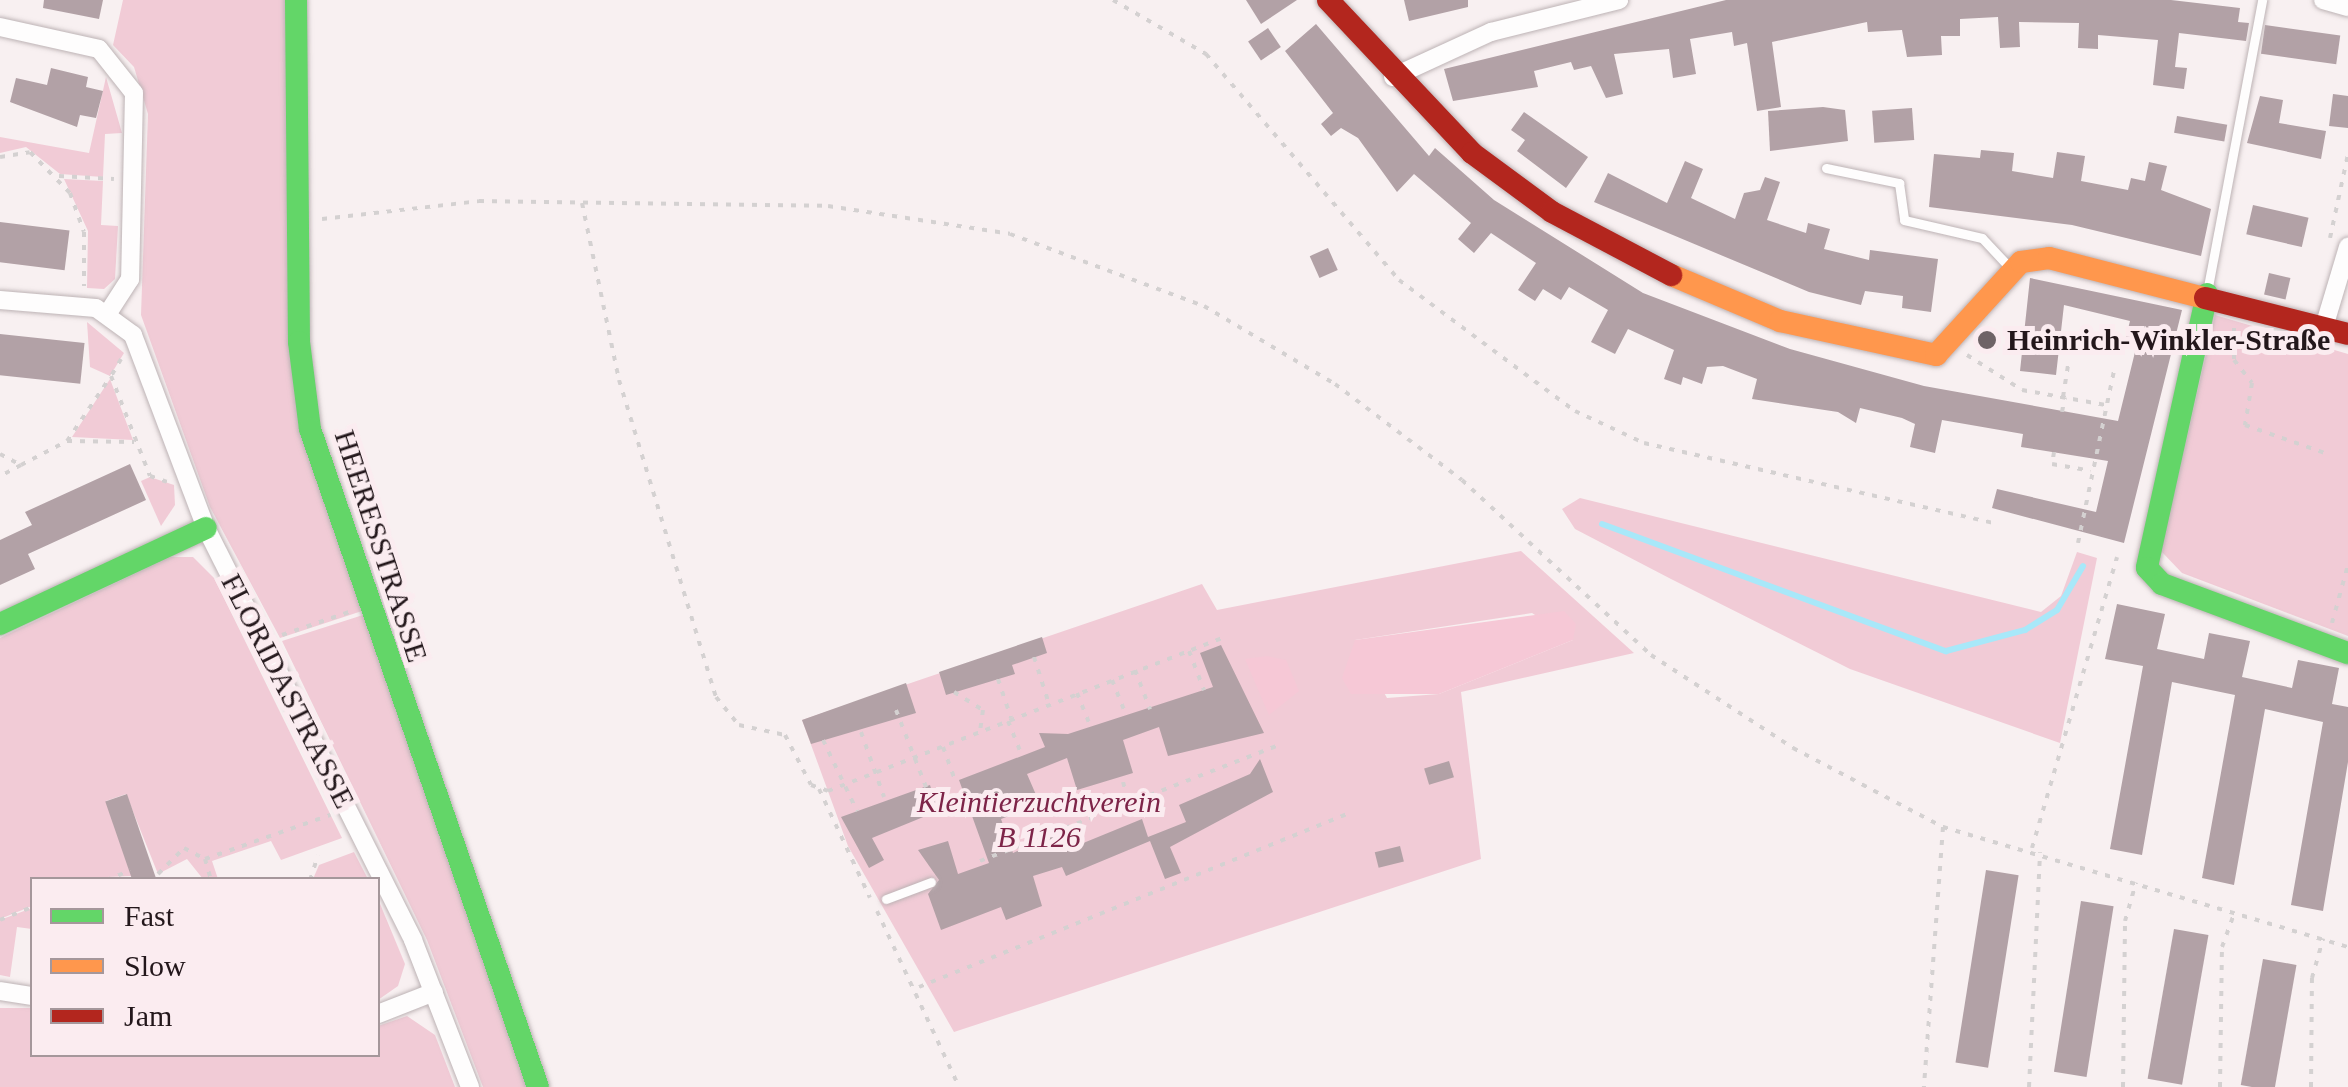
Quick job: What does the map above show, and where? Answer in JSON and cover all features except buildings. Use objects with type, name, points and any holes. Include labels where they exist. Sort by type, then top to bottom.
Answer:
[{"type":"street","name":"HEERESSTRASSE","points":[[296,0],[297,221],[310,429],[368,607],[538,1087]]},
{"type":"street","points":[[1328,0],[1392,77],[1472,153],[1628,258],[1848,340],[1922,354],[1952,346],[2012,271],[2048,258],[2207,294],[2348,334]]},
{"type":"street","points":[[1392,77],[1491,32],[1619,0]]},
{"type":"street","points":[[2323,0],[2348,7]]},
{"type":"street","points":[[0,27],[113,58],[134,94],[136,180],[130,279],[95,310],[0,300]]},
{"type":"street","points":[[2324,327],[2348,247]]},
{"type":"street","points":[[2207,294],[2147,568],[2162,584],[2337,649]]},
{"type":"street","name":"FLORIDASTRASSE","points":[[95,310],[134,335],[206,528],[348,808],[434,992],[470,1087]]},
{"type":"street","points":[[0,624],[206,528]]},
{"type":"street","points":[[0,991],[30,996]]},
{"type":"street","points":[[380,1013],[434,992]]},
{"type":"lane","points":[[2207,294],[2262,0]]},
{"type":"lane","points":[[1826,168],[1899,183],[1904,220],[1982,238],[2012,271]]},
{"type":"lane","points":[[886,899],[930,882]]},
{"type":"path","points":[[1112,0],[1206,54],[1399,280],[1575,411],[1644,443],[1993,523]]},
{"type":"path","points":[[0,156],[30,152],[59,176],[84,232],[95,310]]},
{"type":"path","points":[[59,176],[136,180]]},
{"type":"path","points":[[297,221],[479,201],[874,210],[1053,246],[1204,306],[1335,384],[1462,480],[1651,654],[1793,748],[1943,826],[2032,848],[2348,947]]},
{"type":"path","points":[[582,202],[619,380],[716,697],[739,725],[784,734],[818,787],[919,986],[959,1087]]},
{"type":"path","points":[[2241,304],[2232,348],[2252,384],[2245,425],[2328,454]]},
{"type":"path","points":[[0,476],[66,441],[134,335]]},
{"type":"path","points":[[1952,346],[2022,390],[2106,404]]},
{"type":"path","points":[[2062,412],[2068,364]]},
{"type":"path","points":[[2078,543],[2115,366]]},
{"type":"path","points":[[110,376],[150,476],[191,489]]},
{"type":"path","points":[[66,441],[136,442]]},
{"type":"path","points":[[2054,452],[2052,464],[2091,472]]},
{"type":"path","points":[[0,454],[20,465]]},
{"type":"path","points":[[2032,848],[2117,557]]},
{"type":"path","points":[[2337,649],[2348,566]]},
{"type":"path","points":[[264,642],[368,607]]},
{"type":"path","points":[[818,787],[845,785],[876,774],[1228,636]]},
{"type":"path","points":[[1189,650],[1204,690]]},
{"type":"path","points":[[1034,658],[1049,704]]},
{"type":"path","points":[[1135,670],[1150,709]]},
{"type":"path","points":[[998,679],[1022,756]]},
{"type":"path","points":[[1112,680],[1125,712]]},
{"type":"path","points":[[954,692],[982,710],[980,732]]},
{"type":"path","points":[[1077,693],[1090,726]]},
{"type":"path","points":[[896,710],[926,786]]},
{"type":"path","points":[[860,732],[884,797]]},
{"type":"path","points":[[823,740],[857,811]]},
{"type":"path","points":[[980,861],[1279,745]]},
{"type":"path","points":[[943,747],[954,777]]},
{"type":"path","points":[[1123,782],[1130,803]]},
{"type":"path","points":[[205,859],[348,808]]},
{"type":"path","points":[[919,986],[1349,814]]},
{"type":"path","points":[[1924,1087],[1943,826]]},
{"type":"path","points":[[158,874],[184,848],[205,859],[210,877]]},
{"type":"path","points":[[2028,1087],[2040,852]]},
{"type":"path","points":[[311,877],[318,855]]},
{"type":"path","points":[[114,877],[130,871]]},
{"type":"path","points":[[2123,1087],[2125,921],[2136,883]]},
{"type":"path","points":[[0,920],[30,909]]},
{"type":"path","points":[[2220,1087],[2222,947],[2234,911]]},
{"type":"path","points":[[2311,1087],[2312,978],[2323,939]]},
{"type":"green space","points":[[123,0],[286,0],[289,341],[362,611],[280,638],[210,507],[141,315],[148,114],[134,67],[113,45]]},
{"type":"green space","points":[[106,77],[122,133],[105,134],[103,177],[60,174],[26,147],[0,153],[0,137],[89,153]]},
{"type":"green space","points":[[64,179],[103,181],[101,225],[118,226],[115,279],[104,289],[87,288],[88,231]]},
{"type":"green space","points":[[2215,315],[2348,354],[2348,636],[2182,573],[2161,551]]},
{"type":"green space","points":[[87,322],[124,353],[110,376],[90,367]]},
{"type":"green space","points":[[110,379],[133,440],[72,437]]},
{"type":"green space","points":[[150,477],[174,485],[175,505],[161,526],[141,481]]},
{"type":"green space","points":[[1580,498],[2041,612],[2061,596],[2077,552],[2097,558],[2060,743],[1850,669],[1671,579],[1575,529],[1562,509]]},
{"type":"green space","name":"Kleintierzuchtverein B 1126","points":[[1521,551],[1634,653],[1461,692],[1481,859],[954,1032],[848,846],[802,720],[1202,584],[1217,610]],"holes":[[[1532,613],[1573,640],[1439,694],[1387,698],[1355,640]]]},
{"type":"green space","points":[[170,557],[193,557],[214,578],[342,838],[281,860],[271,841],[212,861],[217,877],[201,877],[187,859],[158,874],[126,794],[106,801],[132,876],[30,877],[30,907],[0,919],[0,638]]},
{"type":"green space","points":[[363,615],[528,1087],[483,1087],[427,940],[282,641]]},
{"type":"green space","points":[[354,852],[367,877],[314,877],[319,865]]},
{"type":"green space","points":[[380,904],[405,964],[398,986],[380,999]]},
{"type":"green space","points":[[30,909],[30,929],[17,927],[10,977],[0,975],[0,920]]},
{"type":"green space","points":[[0,1008],[30,1008],[30,1057],[380,1057],[380,1025],[407,1016],[435,1035],[455,1087],[0,1087]]},
{"type":"shaded area","points":[[1564,611],[1576,624],[1573,640],[1439,694],[1351,694],[1342,678],[1355,640]]},
{"type":"shaded area","points":[[1267,656],[1286,660],[1299,691],[1269,715],[1245,659]]},
{"type":"waterway","points":[[1602,524],[1946,651],[2025,630],[2057,610],[2083,566]]},
{"type":"traffic: fast","points":[[296,0],[299,342],[310,429],[538,1087]]},
{"type":"traffic: fast","points":[[2207,294],[2147,568],[2162,584],[2348,653]]},
{"type":"traffic: fast","points":[[0,624],[206,528]]},
{"type":"traffic: slow","points":[[1671,275],[1780,321],[1936,355],[2021,262],[2049,258],[2205,298]]},
{"type":"traffic: jam","points":[[1328,0],[1472,153],[1552,212],[1671,275]]},
{"type":"traffic: jam","points":[[2205,298],[2348,334]]},
{"type":"place","name":"Heinrich-Winkler-Straße","points":[[1987,340]]}]
